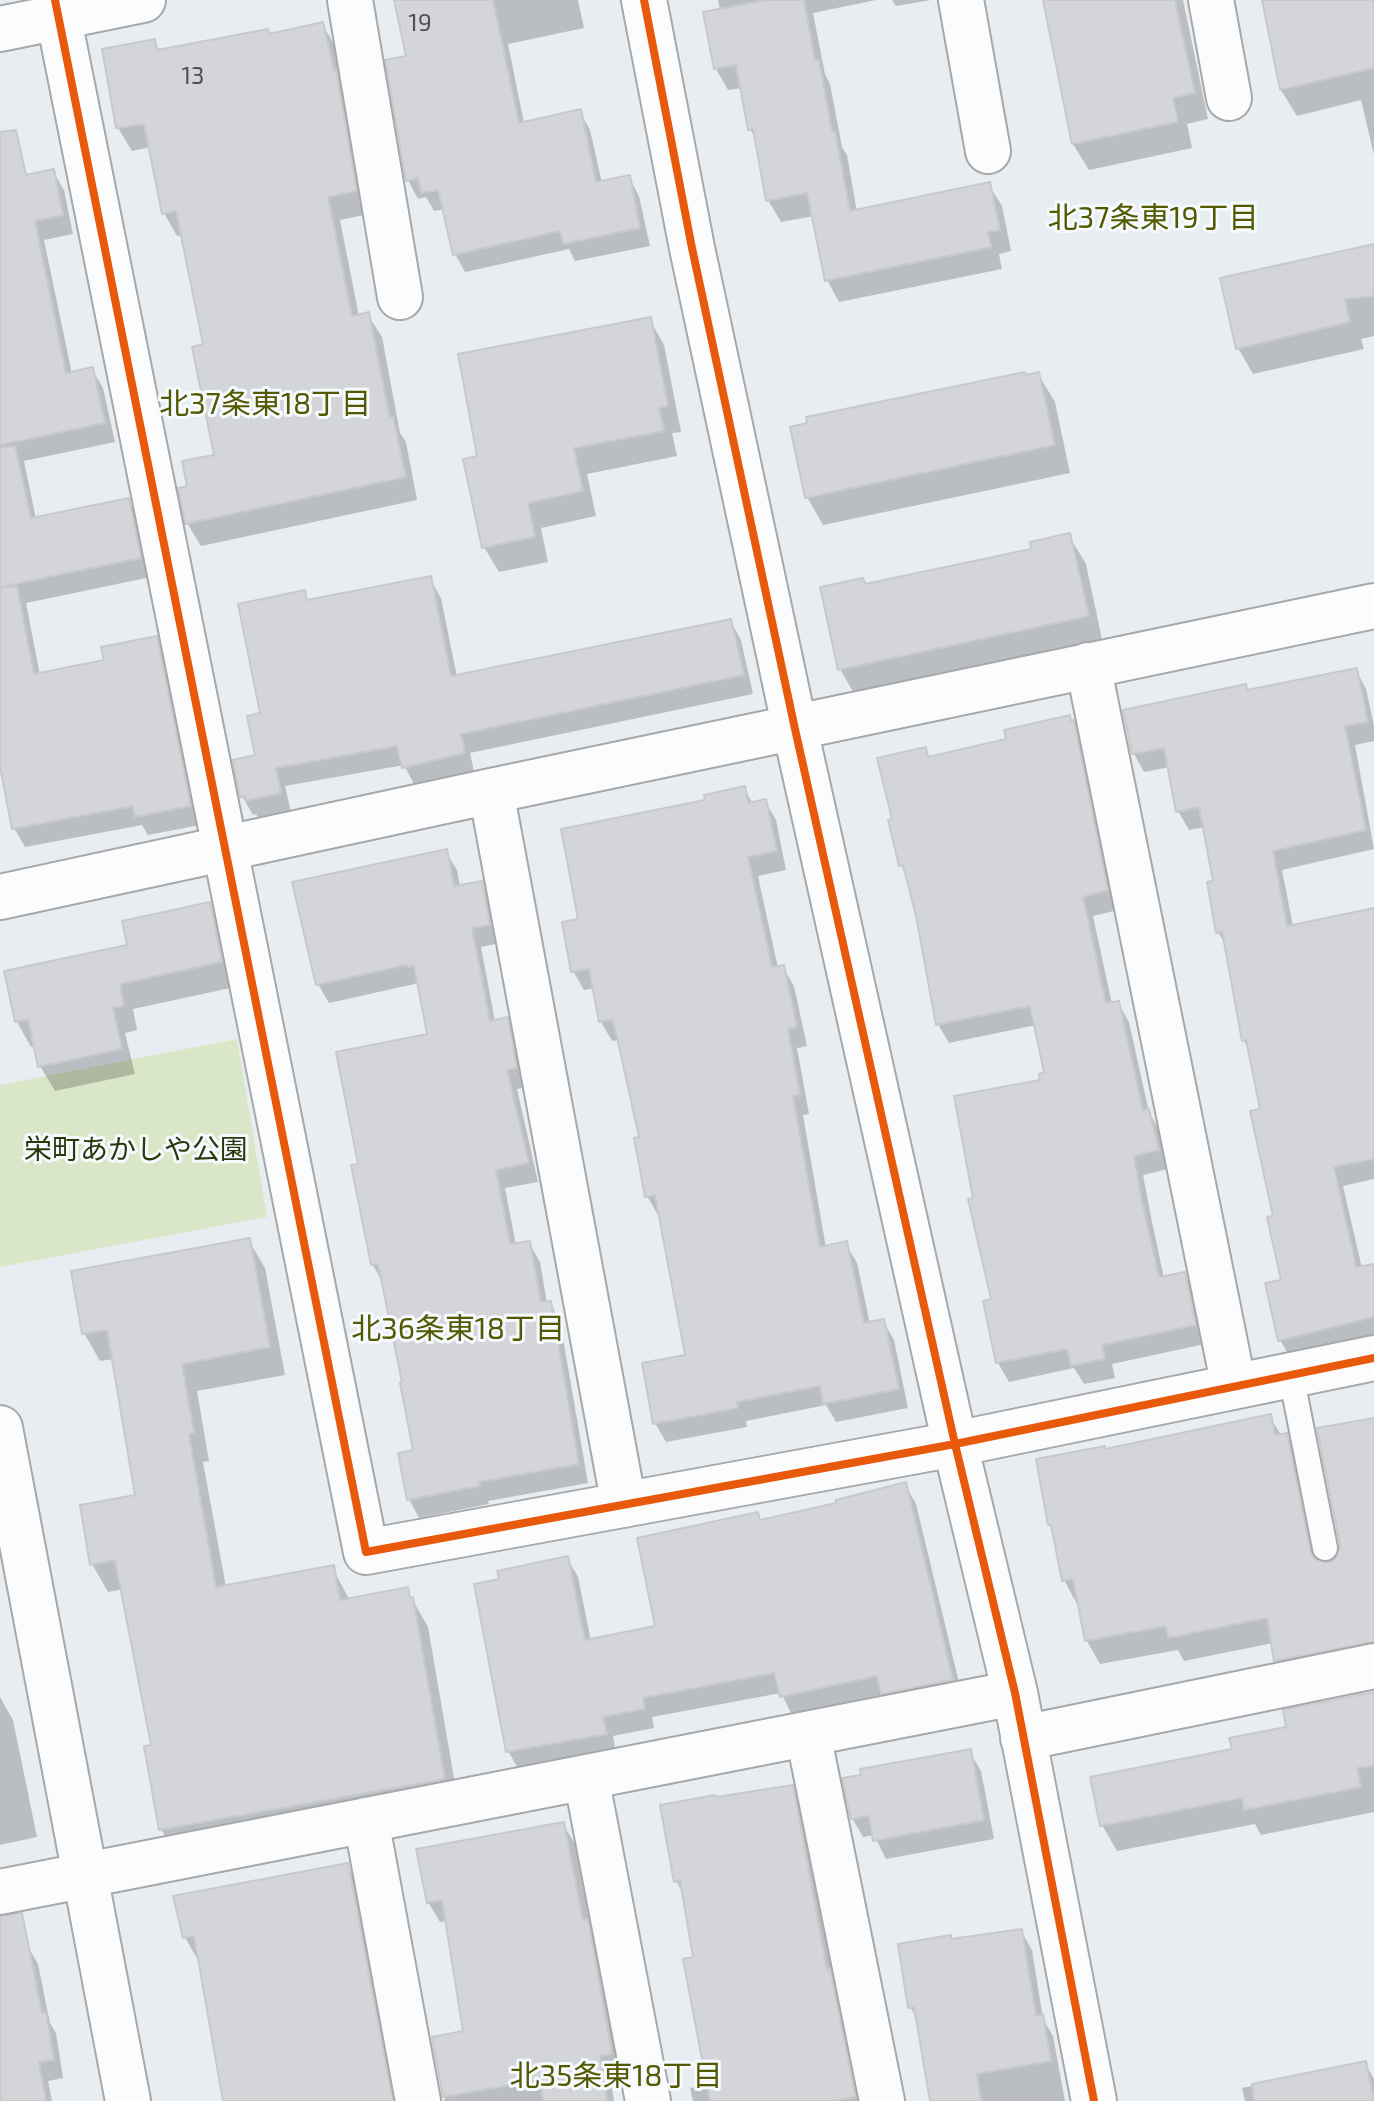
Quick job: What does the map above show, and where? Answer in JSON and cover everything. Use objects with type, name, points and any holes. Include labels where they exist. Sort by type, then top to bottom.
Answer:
[{"type":"street","points":[[0,29],[57,9],[143,0]]},
{"type":"street","points":[[350,0],[400,297]]},
{"type":"street","points":[[644,0],[696,264],[795,729],[955,1444],[1015,1693],[1094,2101]]},
{"type":"street","points":[[961,0],[988,151]]},
{"type":"street","points":[[1211,0],[1229,98]]},
{"type":"street","points":[[57,9],[366,1552],[955,1444],[1374,1358]]},
{"type":"street","points":[[0,897],[1088,665],[1372,618]]},
{"type":"street","points":[[1088,665],[1234,1387]]},
{"type":"street","points":[[491,791],[624,1505]]},
{"type":"street","points":[[0,1428],[128,2101]]},
{"type":"street","points":[[1023,1738],[1374,1666]]},
{"type":"street","points":[[0,1892],[1015,1693]]},
{"type":"street","points":[[808,1734],[882,2101]]},
{"type":"street","points":[[586,1777],[648,2101]]},
{"type":"street","points":[[366,1820],[418,2101]]},
{"type":"lane","points":[[1291,1375],[1325,1548]]},
{"type":"green space","name":"栄町あかしや公園","points":[[237,1039],[267,1217],[0,1267],[0,1085]]},
{"type":"building","points":[[394,0],[493,0],[519,123],[581,109],[596,182],[630,175],[640,228],[563,244],[560,231],[453,255],[438,190],[421,193],[418,178],[406,181],[385,60],[406,56]]},
{"type":"building","points":[[766,0],[804,0],[850,211],[990,182],[1000,230],[988,232],[991,247],[825,281],[807,193],[766,201],[753,129],[748,130],[736,65],[714,69],[703,12]]},
{"type":"building","points":[[1043,0],[1175,0],[1195,93],[1173,98],[1178,122],[1072,144]]},
{"type":"building","points":[[1262,0],[1374,0],[1374,68],[1280,90]]},
{"type":"building","points":[[323,22],[336,70],[357,191],[328,197],[352,316],[369,312],[390,418],[393,417],[406,477],[185,524],[178,488],[187,486],[182,461],[214,455],[192,347],[203,344],[176,211],[162,214],[144,124],[116,128],[102,49],[155,39],[157,50],[268,29],[269,34]]},
{"type":"building","points":[[16,130],[26,175],[54,169],[63,215],[35,221],[66,373],[93,367],[105,423],[0,445],[0,132]]},
{"type":"building","points":[[1374,244],[1374,296],[1345,299],[1350,322],[1236,349],[1220,278]]},
{"type":"building","points":[[651,317],[668,406],[659,408],[664,431],[574,448],[583,491],[528,503],[535,537],[482,548],[463,459],[477,456],[458,354]]},
{"type":"building","points":[[1025,372],[1026,375],[1039,372],[1055,445],[805,498],[790,427],[807,423],[806,417]]},
{"type":"building","points":[[15,446],[31,518],[129,498],[141,558],[0,587],[0,448]]},
{"type":"building","points":[[1070,533],[1089,616],[838,670],[820,587],[863,578],[865,584],[1031,549],[1030,542]]},
{"type":"building","points":[[431,576],[451,676],[731,619],[744,675],[461,734],[465,753],[402,768],[397,746],[276,768],[281,793],[246,801],[245,796],[240,797],[233,760],[255,755],[247,716],[260,713],[238,604],[305,590],[307,600]]},
{"type":"building","points":[[17,586],[34,674],[104,660],[101,647],[157,636],[191,806],[135,817],[133,806],[12,829],[0,767],[0,588]]},
{"type":"building","points":[[1357,668],[1368,722],[1345,726],[1366,830],[1273,851],[1287,926],[1374,908],[1374,1159],[1334,1167],[1356,1267],[1374,1264],[1374,1317],[1278,1341],[1265,1283],[1281,1280],[1267,1217],[1273,1216],[1250,1111],[1260,1109],[1246,1040],[1242,1041],[1222,931],[1216,933],[1207,882],[1213,881],[1199,807],[1176,812],[1164,748],[1132,754],[1123,710],[1246,684],[1247,690]]},
{"type":"building","points":[[1070,715],[1071,721],[1074,720],[1108,890],[1083,897],[1106,1003],[1119,1001],[1143,1110],[1149,1109],[1159,1150],[1134,1156],[1141,1196],[1159,1277],[1185,1272],[1196,1325],[1102,1345],[1105,1359],[1071,1366],[1067,1349],[996,1363],[983,1301],[991,1299],[968,1199],[973,1198],[954,1096],[1040,1080],[1039,1074],[1044,1072],[1030,1006],[936,1025],[916,916],[903,865],[899,866],[888,820],[892,819],[877,758],[926,747],[928,757],[1006,739],[1004,730]]},
{"type":"building","points":[[745,786],[748,803],[766,799],[777,851],[748,857],[772,967],[784,965],[797,1027],[788,1029],[800,1095],[793,1096],[820,1247],[847,1241],[864,1323],[884,1319],[899,1389],[823,1404],[820,1386],[737,1402],[738,1408],[653,1424],[642,1363],[685,1355],[655,1195],[645,1197],[634,1138],[639,1137],[612,1020],[599,1022],[589,969],[571,972],[562,922],[578,919],[561,829],[705,800],[704,795]]},
{"type":"building","points":[[447,849],[454,886],[482,881],[490,925],[472,928],[490,1021],[508,1017],[517,1068],[507,1070],[529,1163],[496,1170],[510,1244],[530,1241],[541,1302],[551,1301],[579,1464],[479,1482],[480,1486],[407,1500],[398,1453],[413,1450],[378,1264],[371,1265],[351,1165],[358,1164],[336,1052],[427,1034],[414,966],[316,985],[292,882]]},
{"type":"building","points":[[210,902],[222,962],[120,984],[124,1006],[113,1008],[122,1049],[38,1067],[28,1020],[15,1022],[4,971],[127,945],[122,921]]},
{"type":"building","points":[[250,1238],[270,1347],[182,1364],[194,1433],[189,1434],[216,1587],[334,1565],[340,1600],[408,1587],[410,1598],[413,1597],[445,1779],[159,1830],[144,1746],[151,1745],[115,1560],[90,1565],[80,1505],[135,1495],[107,1330],[82,1334],[71,1271]]},
{"type":"building","points":[[1271,1414],[1275,1435],[1287,1433],[1311,1552],[1314,1558],[1327,1563],[1335,1559],[1340,1545],[1317,1428],[1374,1418],[1374,1642],[1274,1661],[1267,1618],[1168,1638],[1166,1626],[1085,1641],[1073,1579],[1062,1581],[1036,1459],[1105,1446],[1105,1449]]},
{"type":"building","points":[[906,1482],[953,1680],[881,1694],[877,1676],[780,1697],[774,1673],[643,1698],[645,1709],[603,1717],[607,1734],[506,1752],[474,1584],[499,1579],[497,1571],[568,1556],[585,1640],[655,1626],[637,1538],[758,1512],[760,1520],[836,1503],[836,1500]]},
{"type":"building","points":[[1374,1692],[1374,1766],[1357,1768],[1361,1787],[1244,1810],[1242,1798],[1100,1826],[1090,1777],[1232,1749],[1229,1738],[1286,1727],[1283,1710]]},
{"type":"building","points":[[971,1749],[984,1820],[873,1841],[869,1816],[851,1819],[842,1778],[861,1775],[860,1769]]},
{"type":"building","points":[[793,1785],[827,1970],[830,1969],[856,2097],[833,2101],[710,2101],[683,1959],[693,1957],[680,1880],[674,1882],[660,1805]]},
{"type":"building","points":[[564,1822],[583,1920],[588,1919],[612,2054],[600,2056],[607,2101],[543,2101],[540,2080],[443,2097],[432,2037],[463,2031],[442,1900],[427,1903],[416,1849]]},
{"type":"building","points":[[348,1863],[393,2101],[223,2101],[194,1936],[183,1938],[173,1896]]},
{"type":"building","points":[[22,1913],[54,2060],[39,2062],[46,2101],[0,2101],[0,1916]]},
{"type":"building","points":[[1022,1929],[1036,2016],[1043,2014],[1051,2061],[977,2074],[981,2101],[930,2101],[914,2007],[908,2008],[898,1944],[951,1935],[951,1939]]},
{"type":"building","points":[[1366,2061],[1374,2101],[1254,2101],[1252,2084]]},
{"type":"cycle path","points":[[55,0],[366,1552],[955,1444],[1374,1358]]},
{"type":"cycle path","points":[[644,0],[692,248],[795,729],[955,1444],[1015,1693],[1094,2101]]},
{"type":"district","name":"北37条東19丁目","points":[[1153,218]]},
{"type":"district","name":"北37条東18丁目","points":[[265,404]]},
{"type":"district","name":"北36条東18丁目","points":[[458,1329]]},
{"type":"district","name":"北35条東18丁目","points":[[616,2076]]}]
